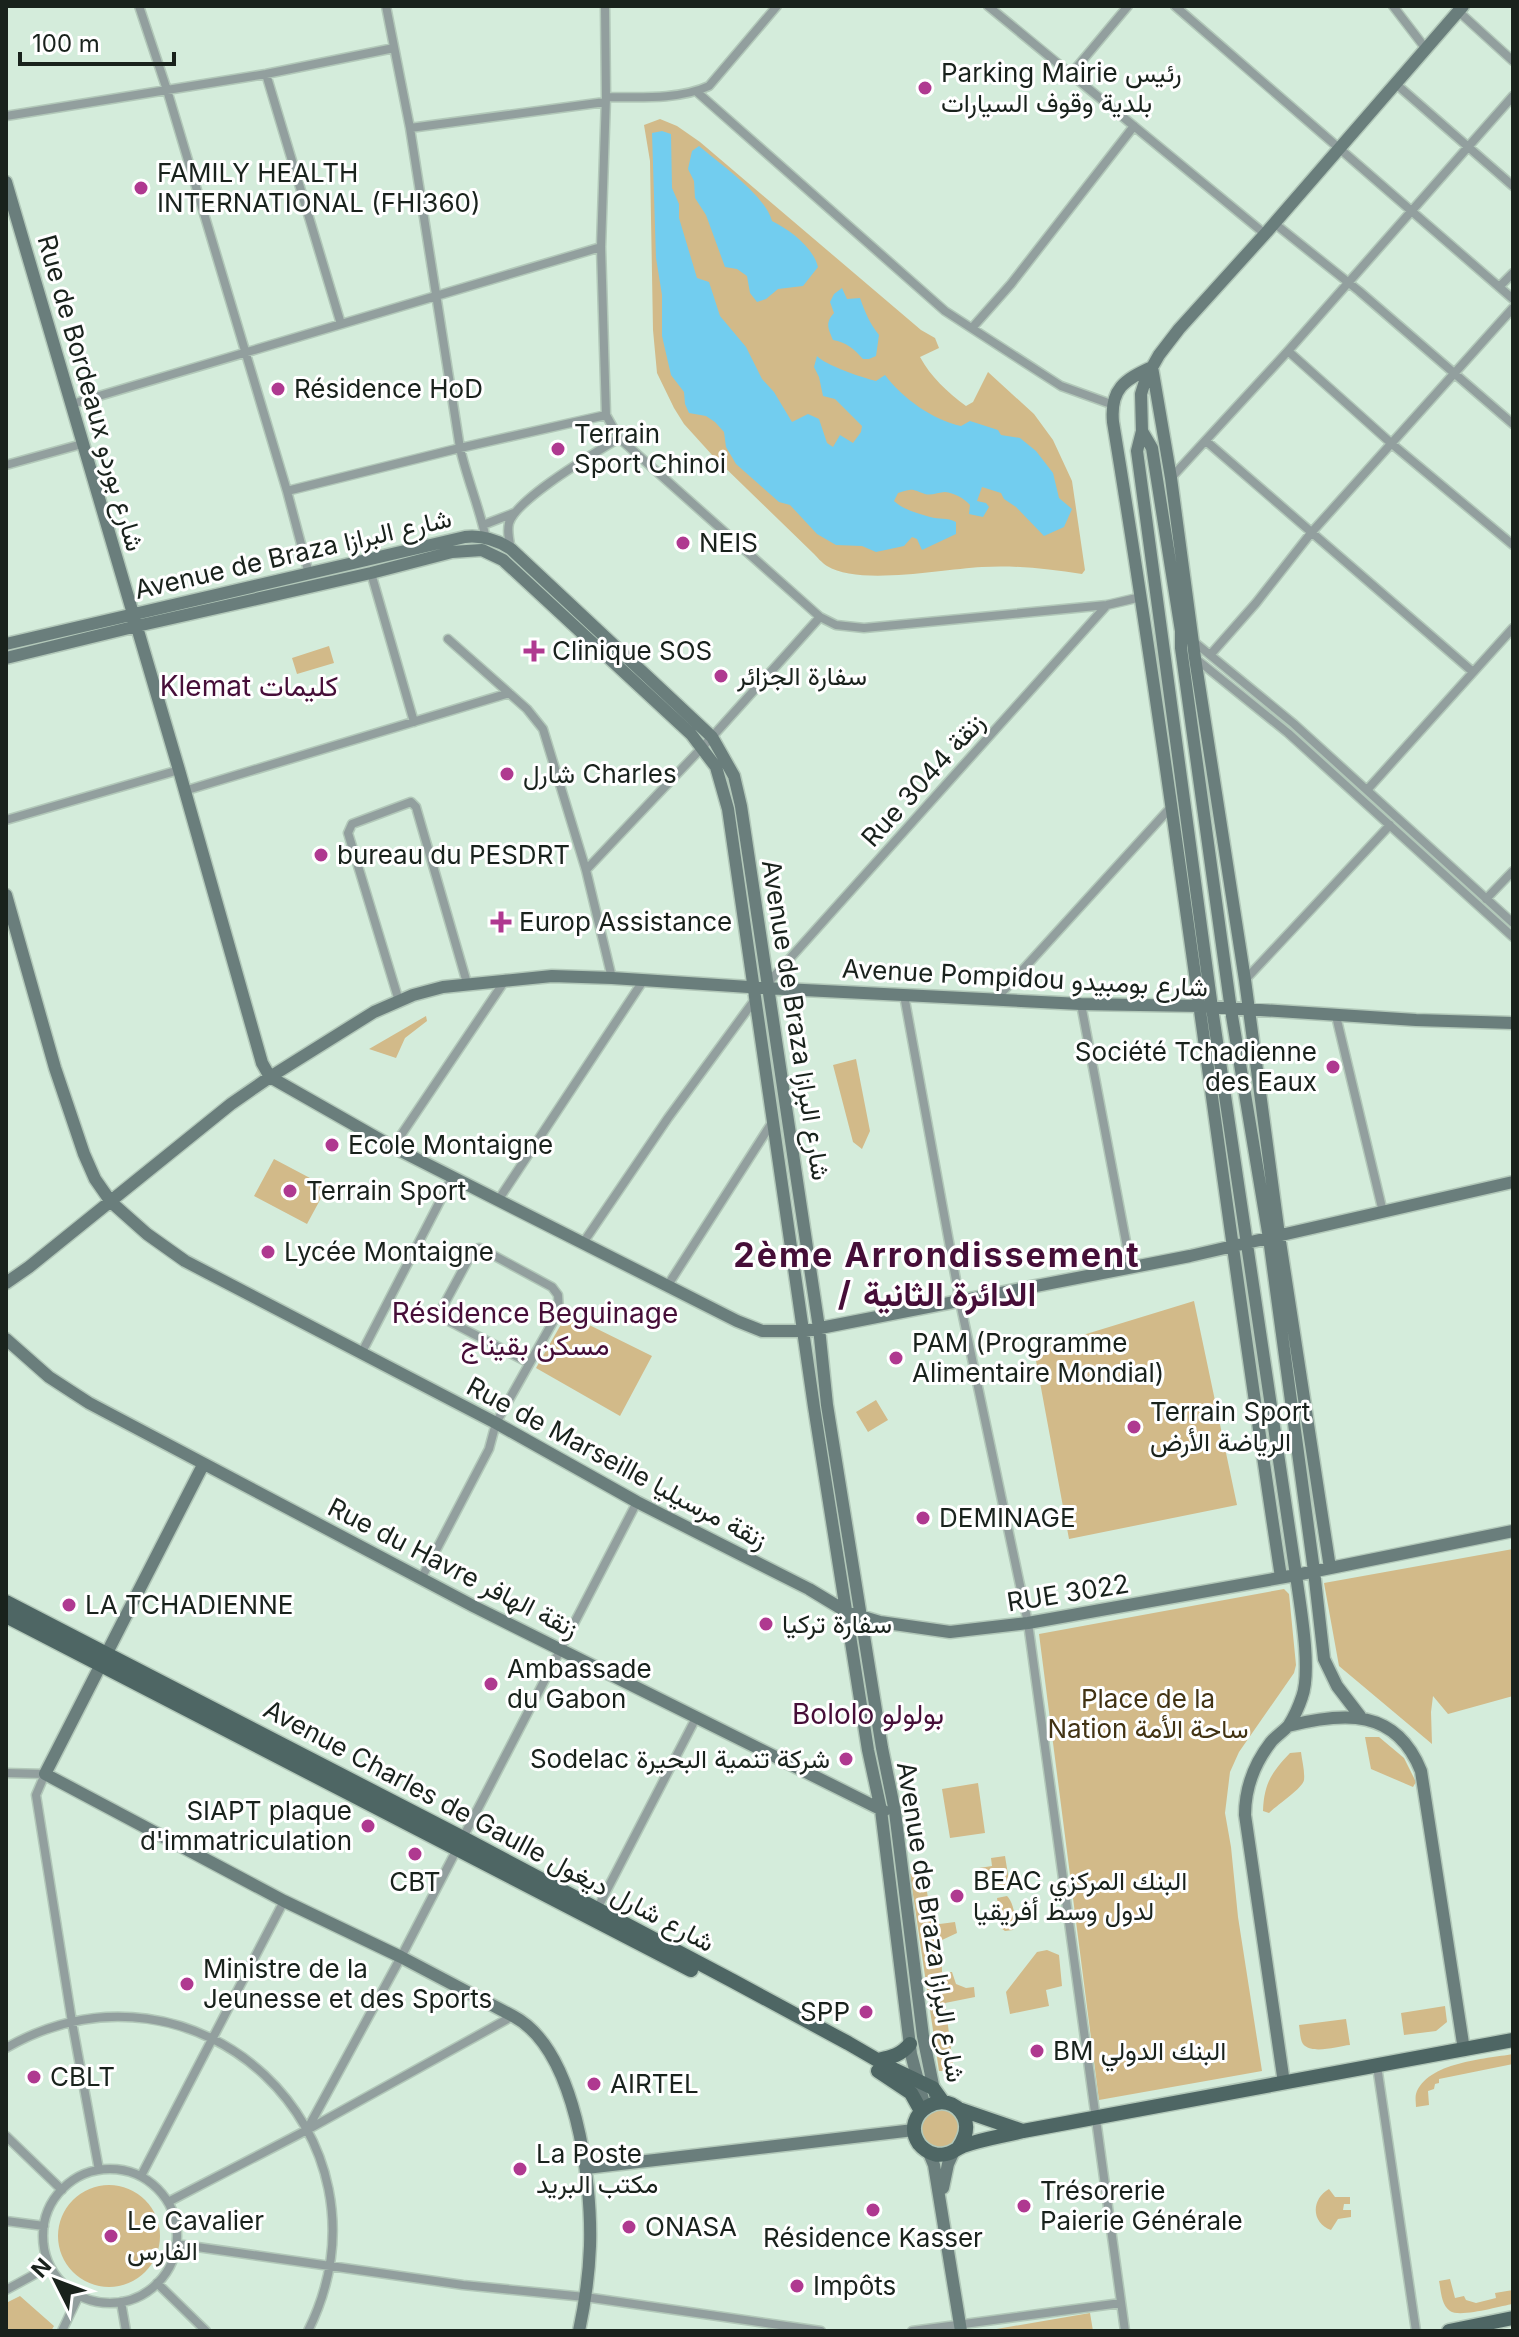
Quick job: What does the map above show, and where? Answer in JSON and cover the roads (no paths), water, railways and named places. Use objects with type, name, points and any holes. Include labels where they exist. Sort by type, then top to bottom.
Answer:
[{"type":"main road","points":[[1281,1577],[1137,451],[1142,431],[1141,394],[1152,367],[1179,329],[1460,9]]},
{"type":"main road","name":"Rue de Bordeaux شارع بوردو","points":[[6,182],[262,1063],[270,1077]]},
{"type":"main road","points":[[1152,367],[1120,387],[1111,404],[1206,1007]]},
{"type":"main road","points":[[1152,367],[1245,980],[1324,1659],[1337,1686],[1360,1716],[1396,1733],[1413,1751],[1421,1771],[1464,2050]]},
{"type":"main road","points":[[1142,431],[1152,448],[1181,631],[1231,1010],[1274,1236],[1330,1568]]},
{"type":"main road","name":"Avenue de Braza شارع البرازا","points":[[6,658],[135,619],[484,531],[511,549],[712,737],[734,776],[741,806],[773,1121],[814,1407],[868,1750],[894,1861],[923,2036],[929,2099]]},
{"type":"main road","name":"Avenue de Braza شارع البرازا","points":[[6,644],[371,573],[452,552],[476,549],[503,560],[691,734],[716,767],[728,809],[762,989],[819,1328],[827,1405],[895,1812],[894,1861],[910,2044],[915,2073],[929,2099]]},
{"type":"main road","name":"Rue de Marseille زنقة مرسيليا","points":[[6,895],[55,1068],[84,1154],[95,1179],[111,1202],[147,1234],[185,1261],[496,1423],[637,1502],[809,1589],[847,1612]]},
{"type":"main road","name":"Avenue Pompidou شارع بومبيدو","points":[[6,1283],[231,1104],[270,1077],[374,1012],[443,987],[552,976],[612,978],[762,989],[1513,1023]]},
{"type":"main road","points":[[270,1077],[393,1147],[748,1327],[762,1331],[805,1331],[960,1302],[1131,1268],[1513,1182]]},
{"type":"main road","points":[[1239,1244],[1296,1575],[1306,1655],[1303,1694],[1288,1726],[1273,1739],[1262,1756],[1248,1784],[1245,1799],[1284,2083]]},
{"type":"main road","name":"Rue du Havre زنقة الهافر","points":[[6,1339],[68,1390],[203,1465],[475,1607],[881,1810],[895,1812]]},
{"type":"main road","points":[[203,1465],[45,1774],[284,1901],[401,1957],[527,2023],[554,2059],[577,2120],[586,2168],[590,2245],[579,2331]]},
{"type":"main road","name":"RUE 3022","points":[[847,1612],[880,1622],[950,1632],[1028,1623],[1296,1575],[1513,1531]]},
{"type":"main road","name":"Avenue Charles de Gaulle شارع شارل ديغول","points":[[6,1602],[103,1660],[319,1777],[460,1844],[878,2060],[929,2099]]},
{"type":"main road","name":"Avenue Charles de Gaulle شارع شارل ديغول","points":[[6,1616],[103,1660]]},
{"type":"main road","points":[[1288,1726],[1321,1718],[1360,1716]]},
{"type":"main road","name":"Avenue Charles de Gaulle شارع شارل ديغول","points":[[594,1914],[845,2050],[911,2093],[929,2099]]},
{"type":"main road","points":[[929,2153],[946,2154],[1023,2131],[1513,2040]]},
{"type":"main road","points":[[878,2060],[903,2052],[910,2044]]},
{"type":"main road","points":[[960,2328],[934,2165],[929,2153],[916,2139],[914,2123],[929,2099],[1023,2131]]},
{"type":"main road","points":[[940,2203],[948,2164],[964,2140],[966,2124],[959,2109]]},
{"type":"main road","points":[[586,2168],[914,2130]]},
{"type":"main road","points":[[1449,2331],[1513,2318]]},
{"type":"street","points":[[139,6],[246,352],[309,574]]},
{"type":"street","points":[[386,6],[410,128],[460,448],[489,552]]},
{"type":"street","points":[[605,6],[601,247],[606,415],[619,438],[820,617],[836,625],[864,628],[1107,605],[1141,597]]},
{"type":"street","points":[[410,128],[605,99],[697,92],[709,86],[777,6]]},
{"type":"street","points":[[988,6],[1265,234]]},
{"type":"street","points":[[1071,74],[1128,6]]},
{"type":"street","points":[[1175,6],[1513,299]]},
{"type":"street","points":[[1393,6],[1426,49]]},
{"type":"street","points":[[1460,9],[1513,61]]},
{"type":"street","points":[[6,116],[266,74],[394,48]]},
{"type":"street","points":[[266,74],[341,324]]},
{"type":"street","points":[[1396,84],[1513,186]]},
{"type":"street","points":[[697,92],[945,311],[1061,386],[1111,404]]},
{"type":"street","points":[[1171,478],[1288,351],[1513,96]]},
{"type":"street","points":[[972,328],[1011,284],[1134,126]]},
{"type":"street","points":[[1274,223],[1348,282],[1513,424]]},
{"type":"street","points":[[72,404],[601,247]]},
{"type":"street","points":[[1499,287],[1513,273]]},
{"type":"street","points":[[1211,654],[1311,533],[1513,308]]},
{"type":"street","points":[[1288,351],[1392,444],[1513,545]]},
{"type":"street","points":[[287,491],[606,415]]},
{"type":"street","points":[[511,549],[509,523],[524,502],[619,438]]},
{"type":"street","points":[[1206,441],[1473,672]]},
{"type":"street","points":[[6,465],[82,444]]},
{"type":"street","points":[[484,531],[515,512]]},
{"type":"street","points":[[371,573],[414,722]]},
{"type":"street","name":"Rue 3044 زنقة","points":[[583,1243],[668,1118],[762,989],[1107,605]]},
{"type":"street","points":[[586,870],[820,617]]},
{"type":"street","points":[[1367,790],[1513,628]]},
{"type":"street","points":[[1181,631],[1367,790],[1513,923]]},
{"type":"street","points":[[448,639],[527,709],[543,729],[586,870],[612,978]]},
{"type":"street","points":[[1181,648],[1288,733],[1513,937]]},
{"type":"street","points":[[184,791],[509,693]]},
{"type":"street","points":[[6,820],[179,770]]},
{"type":"street","points":[[399,1001],[348,833],[352,824],[411,802],[416,807],[467,983]]},
{"type":"street","points":[[996,999],[1172,806]]},
{"type":"street","points":[[1245,980],[1390,825]]},
{"type":"street","points":[[1486,899],[1513,871]]},
{"type":"street","points":[[393,1147],[506,979]]},
{"type":"street","points":[[499,1199],[643,981]]},
{"type":"street","points":[[904,995],[960,1302],[1028,1623],[1125,2331]]},
{"type":"street","points":[[1081,1004],[1131,1268]]},
{"type":"street","points":[[1336,1016],[1383,1212]]},
{"type":"street","points":[[668,1285],[773,1121]]},
{"type":"street","points":[[362,1352],[453,1176]]},
{"type":"street","points":[[422,1577],[489,1449],[496,1423],[559,1311],[558,1295],[552,1287],[480,1248],[474,1249],[440,1312],[441,1317],[529,1363]]},
{"type":"street","points":[[307,2130],[401,1957],[637,1502]]},
{"type":"street","points":[[594,1914],[697,1716]]},
{"type":"street","points":[[6,1773],[45,1774],[36,1795],[99,2170]]},
{"type":"street","points":[[141,2176],[284,1901]]},
{"type":"street","points":[[168,2202],[307,2130],[513,2016]]},
{"type":"street","points":[[6,2048],[37,2033],[72,2022],[106,2017],[142,2018],[177,2025],[212,2038],[268,2078],[307,2130],[319,2157],[329,2194],[333,2240],[330,2266],[318,2310],[308,2331]]},
{"type":"street","points":[[1377,2066],[1416,2331]]},
{"type":"street","points":[[6,2136],[62,2190]]},
{"type":"street","points":[[117,2169],[141,2176],[157,2188],[168,2202],[175,2221],[176,2244],[169,2266],[157,2283],[139,2296],[121,2302],[96,2301],[79,2295],[63,2283],[50,2266],[45,2250],[44,2226],[50,2207],[62,2190],[77,2178],[99,2170],[117,2169]]},
{"type":"street","points":[[6,2221],[44,2226]]},
{"type":"street","points":[[176,2244],[821,2331]]},
{"type":"street","points":[[6,2290],[50,2266]]},
{"type":"street","points":[[157,2283],[206,2331]]},
{"type":"street","points":[[62,2331],[79,2295]]},
{"type":"street","points":[[121,2302],[126,2331]]},
{"type":"street","points":[[912,2331],[960,2328],[1121,2303]]},
{"type":"water","points":[[662,131],[671,134],[672,188],[679,204],[679,218],[697,278],[709,282],[720,316],[746,347],[762,379],[774,392],[792,422],[808,414],[819,419],[827,443],[833,447],[840,435],[853,443],[861,432],[862,426],[835,399],[823,396],[814,367],[817,356],[836,367],[876,381],[885,375],[909,400],[940,419],[961,426],[970,421],[998,430],[1001,435],[1020,438],[1036,451],[1053,473],[1059,498],[1072,509],[1064,527],[1044,536],[1001,493],[982,487],[977,501],[989,507],[983,517],[969,514],[970,505],[955,495],[910,490],[898,493],[894,501],[916,513],[956,522],[956,534],[922,550],[917,539],[912,537],[904,546],[876,552],[862,546],[836,545],[817,534],[790,505],[779,502],[736,464],[726,447],[724,432],[715,422],[706,416],[689,413],[684,392],[671,375],[662,336],[652,133]]},
{"type":"water","points":[[699,146],[761,201],[772,221],[806,246],[818,267],[803,286],[778,289],[757,302],[750,293],[747,276],[737,269],[725,267],[706,215],[695,198],[694,181],[688,169],[692,151]]},
{"type":"water","points":[[842,288],[847,299],[860,298],[879,335],[876,356],[863,359],[850,346],[833,340],[828,326],[834,313],[830,302]]},
{"type":"place","name":"Parking Mairie رئيس بلدية وقوف السيارات","points":[[925,88]]},
{"type":"place","name":"FAMILY HEALTH INTERNATIONAL (FHI360)","points":[[141,188]]},
{"type":"place","name":"Résidence HoD","points":[[278,389]]},
{"type":"place","name":"Terrain Sport Chinoi","points":[[558,449]]},
{"type":"place","name":"NEIS","points":[[683,543]]},
{"type":"place","name":"Clinique SOS","points":[[534,651]]},
{"type":"place","name":"سفارة الجزائر","points":[[721,676]]},
{"type":"place","name":"شارل Charles","points":[[507,774]]},
{"type":"place","name":"bureau du PESDRT","points":[[321,855]]},
{"type":"place","name":"Europ Assistance","points":[[501,922]]},
{"type":"place","name":"Société Tchadienne des Eaux","points":[[1333,1067]]},
{"type":"place","name":"Ecole Montaigne","points":[[332,1145]]},
{"type":"place","name":"Terrain Sport","points":[[290,1191]]},
{"type":"place","name":"Lycée Montaigne","points":[[268,1252]]},
{"type":"place","name":"PAM (Programme Alimentaire Mondial)","points":[[896,1358]]},
{"type":"place","name":"Terrain Sport الرياضة الأرض","points":[[1134,1427]]},
{"type":"place","name":"DEMINAGE","points":[[923,1518]]},
{"type":"place","name":"LA TCHADIENNE","points":[[69,1605]]},
{"type":"place","name":"سفارة تركيا","points":[[766,1624]]},
{"type":"place","name":"Ambassade du Gabon","points":[[491,1684]]},
{"type":"place","name":"Sodelac شركة تنمية البحيرة","points":[[846,1759]]},
{"type":"place","name":"SIAPT plaque d'immatriculation","points":[[368,1826]]},
{"type":"place","name":"CBT","points":[[415,1854]]},
{"type":"place","name":"BEAC البنك المركزي لدول وسط أفريقيا","points":[[957,1896]]},
{"type":"place","name":"Ministre de la Jeunesse et des Sports","points":[[187,1984]]},
{"type":"place","name":"SPP","points":[[866,2012]]},
{"type":"place","name":"BM البنك الدولي","points":[[1037,2051]]},
{"type":"place","name":"CBLT","points":[[34,2077]]},
{"type":"place","name":"AIRTEL","points":[[594,2084]]},
{"type":"place","name":"La Poste مكتب البريد","points":[[520,2169]]},
{"type":"place","name":"Trésorerie Paierie Générale","points":[[1024,2206]]},
{"type":"place","name":"Résidence Kasser","points":[[873,2210]]},
{"type":"place","name":"ONASA","points":[[629,2227]]},
{"type":"place","name":"Le Cavalier الفارس","points":[[111,2236]]},
{"type":"place","name":"Impôts","points":[[797,2286]]},
{"type":"district","name":"Klemat كليمات","points":[[249,686]]},
{"type":"district","name":"2ème Arrondissement / الدائرة الثانية","points":[[937,1274]]},
{"type":"district","name":"Résidence Beguinage مسكن بقيناج","points":[[535,1329]]},
{"type":"district","name":"Bololo بولولو","points":[[868,1714]]},
{"type":"park label","name":"Place de la Nation ساحة الأمة","points":[[1148,1714]]}]
